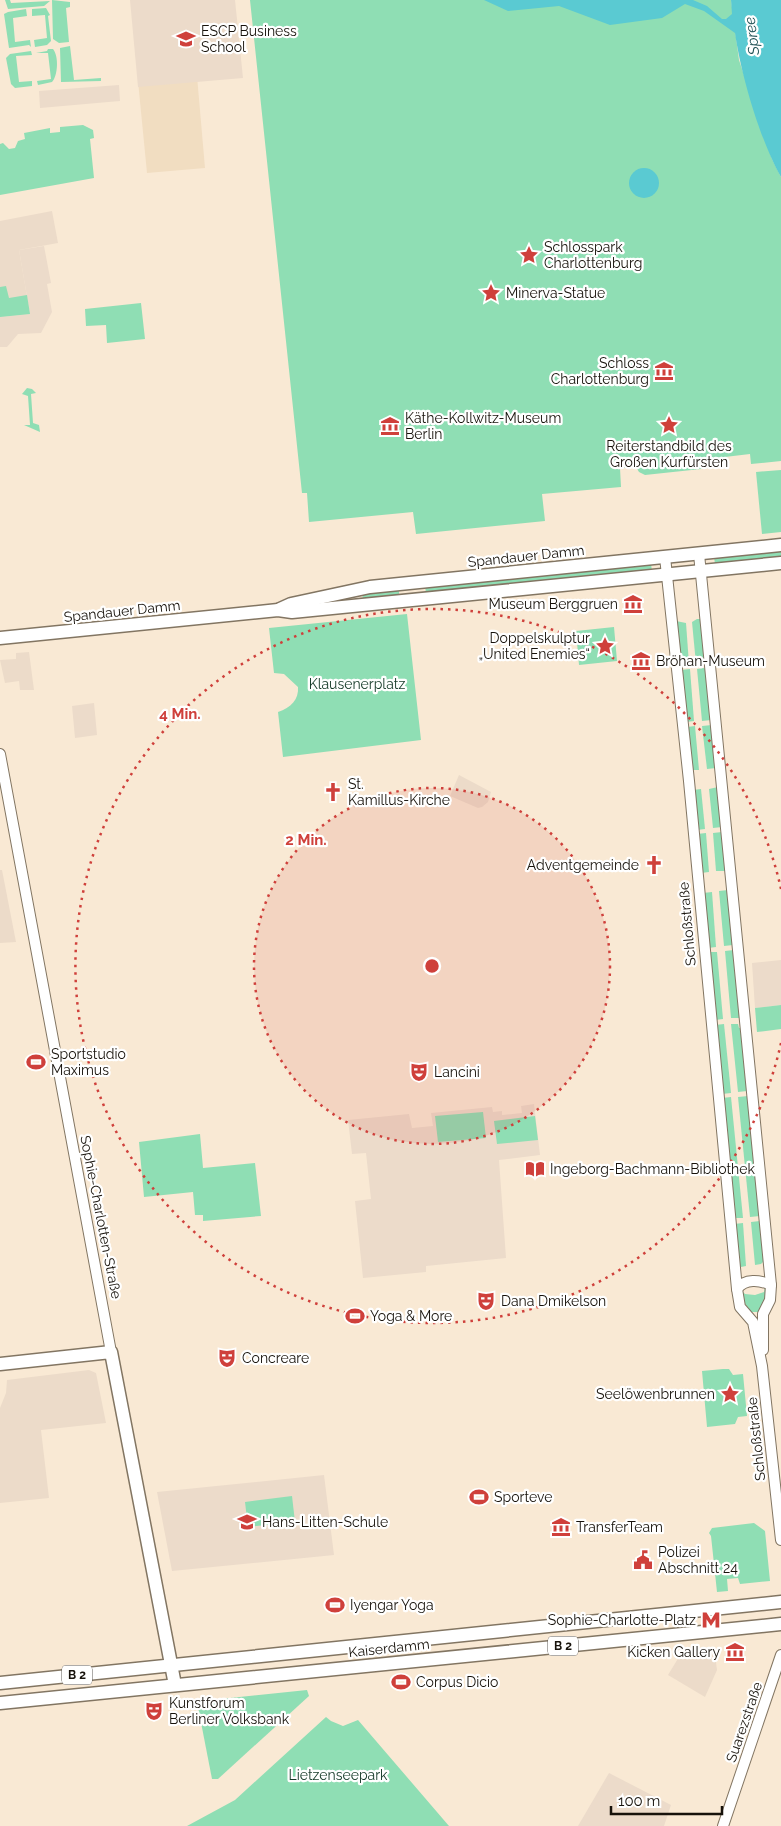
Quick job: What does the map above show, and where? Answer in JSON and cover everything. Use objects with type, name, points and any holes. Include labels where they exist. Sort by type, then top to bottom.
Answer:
[{"type":"main road","name":"Spandauer Damm","points":[[278,610],[290,604],[370,587],[781,545]]},
{"type":"main road","name":"Spandauer Damm","points":[[0,638],[278,610],[292,612],[781,563]]},
{"type":"main road","points":[[0,1364],[111,1352]]},
{"type":"main road","name":"Sophie-Charlotten-Straße","points":[[111,1352],[175,1685]]},
{"type":"main road","name":"Kaiserdamm","points":[[0,1683],[781,1602]]},
{"type":"main road","name":"Kaiserdamm","points":[[0,1703],[781,1624]]},
{"type":"main road","points":[[196,1662],[198,1682]]},
{"type":"street","name":"Schloßstraße","points":[[699,554],[771,1285],[770,1300],[763,1314],[762,1366]]},
{"type":"street","name":"Schloßstraße","points":[[665,557],[737,1289],[740,1306],[753,1322],[762,1366],[781,1540]]},
{"type":"street","name":"Sophie-Charlotten-Straße","points":[[0,754],[111,1352]]},
{"type":"street","points":[[737,1289],[740,1285],[754,1281],[771,1285]]},
{"type":"street","points":[[749,1316],[763,1314]]},
{"type":"street","name":"Suarezstraße","points":[[723,1826],[781,1655]]},
{"type":"shaded area","name":"ESCP Business School","points":[[130,0],[235,0],[243,78],[138,87]]},
{"type":"shaded area","points":[[197,76],[205,168],[147,173],[138,81]]},
{"type":"shaded area","points":[[119,85],[120,101],[40,108],[39,91]]},
{"type":"shaded area","points":[[52,211],[58,243],[19,250],[30,314],[0,317],[0,221]]},
{"type":"shaded area","points":[[44,246],[51,283],[47,284],[52,312],[41,333],[18,334],[7,347],[0,347],[0,317],[30,314],[19,250]]},
{"type":"shaded area","points":[[29,652],[34,690],[20,690],[19,681],[5,683],[0,660],[16,659],[16,653]]},
{"type":"shaded area","points":[[94,703],[97,735],[75,738],[72,706]]},
{"type":"shaded area","points":[[459,775],[491,792],[488,802],[478,808],[450,796]]},
{"type":"shaded area","points":[[0,870],[2,870],[16,942],[0,943]]},
{"type":"shaded area","points":[[781,960],[781,1005],[755,1008],[752,963]]},
{"type":"shaded area","points":[[534,1104],[540,1155],[499,1160],[506,1258],[426,1266],[426,1272],[363,1278],[355,1201],[371,1199],[366,1153],[352,1154],[348,1120],[409,1114],[412,1128],[433,1126],[431,1113],[492,1107],[493,1112],[502,1111],[502,1115],[522,1113],[521,1106]]},
{"type":"shaded area","points":[[89,1370],[96,1373],[106,1423],[41,1430],[49,1498],[0,1503],[0,1408],[6,1393],[7,1380]]},
{"type":"shaded area","name":"Hans-Litten-Schule","points":[[324,1475],[334,1555],[172,1571],[157,1492]]},
{"type":"shaded area","points":[[714,1648],[717,1670],[705,1697],[668,1675],[682,1652]]},
{"type":"shaded area","points":[[609,1773],[671,1805],[664,1826],[578,1826]]},
{"type":"green space","points":[[5,0],[10,0],[11,3],[50,1],[44,6],[8,9]]},
{"type":"green space","points":[[52,0],[70,2],[70,7],[66,8],[69,42],[59,43],[53,39]]},
{"type":"green space","name":"Schlosspark Charlottenburg","points":[[250,0],[731,0],[739,60],[772,159],[781,177],[781,461],[751,464],[750,454],[708,459],[708,464],[701,469],[645,475],[639,472],[636,467],[620,468],[621,487],[542,494],[545,521],[416,534],[413,512],[309,522],[307,493],[302,493]]},
{"type":"green space","points":[[46,8],[50,15],[48,16],[51,41],[47,45],[35,47],[34,40],[47,38],[45,15],[32,16],[32,9]]},
{"type":"green space","points":[[26,9],[27,16],[13,18],[15,42],[30,40],[31,47],[29,45],[9,48],[4,14]]},
{"type":"green space","points":[[70,46],[74,80],[101,78],[101,81],[61,82],[60,48]]},
{"type":"green space","points":[[48,49],[53,49],[55,52],[56,75],[52,82],[38,85],[37,81],[51,79],[48,53],[36,53],[47,51]]},
{"type":"green space","points":[[31,51],[32,55],[16,56],[19,82],[32,81],[32,86],[15,88],[11,84],[6,58],[10,54]]},
{"type":"green space","points":[[83,125],[93,130],[94,138],[90,139],[94,178],[0,195],[0,144],[3,143],[9,149],[15,148],[18,141],[25,139],[24,133],[50,128],[50,133],[60,132],[60,127]]},
{"type":"green space","points":[[6,286],[9,298],[27,295],[30,314],[0,317],[0,287]]},
{"type":"green space","points":[[141,303],[145,339],[107,343],[106,325],[86,326],[85,309]]},
{"type":"green space","points":[[27,388],[32,389],[36,393],[31,394],[33,423],[39,425],[40,432],[24,425],[30,425],[28,396],[22,394]]},
{"type":"green space","points":[[781,470],[781,532],[762,534],[756,472]]},
{"type":"green space","points":[[781,551],[781,558],[715,564],[714,557]]},
{"type":"green space","points":[[651,564],[652,571],[426,593],[425,586]]},
{"type":"green space","points":[[399,589],[399,595],[363,599],[362,593]]},
{"type":"green space","name":"Klausenerplatz","points":[[407,614],[421,740],[283,757],[278,712],[287,708],[296,699],[298,687],[284,674],[274,673],[269,628]]},
{"type":"green space","points":[[701,619],[705,658],[704,663],[696,664],[692,622]]},
{"type":"green space","points":[[676,621],[686,623],[689,664],[681,665]]},
{"type":"green space","points":[[614,627],[617,661],[579,665],[576,631]]},
{"type":"green space","points":[[704,668],[706,671],[711,720],[702,721],[697,669]]},
{"type":"green space","points":[[690,669],[694,721],[686,722],[681,670]]},
{"type":"green space","points":[[712,725],[716,768],[707,769],[702,726]]},
{"type":"green space","points":[[695,726],[699,770],[691,770],[687,727]]},
{"type":"green space","points":[[718,787],[722,827],[713,828],[709,789]]},
{"type":"green space","points":[[701,789],[705,829],[697,830],[693,790]]},
{"type":"green space","points":[[722,832],[726,871],[716,871],[713,833]]},
{"type":"green space","points":[[706,833],[709,872],[701,873],[697,834]]},
{"type":"green space","points":[[728,890],[733,945],[724,946],[719,891]]},
{"type":"green space","points":[[712,892],[716,947],[708,948],[703,893]]},
{"type":"green space","points":[[734,950],[740,1018],[731,1018],[725,951]]},
{"type":"green space","points":[[708,952],[717,952],[723,1019],[715,1020]]},
{"type":"green space","points":[[781,1005],[781,1029],[757,1032],[755,1008]]},
{"type":"green space","points":[[724,1024],[731,1093],[722,1094],[715,1025]]},
{"type":"green space","points":[[731,1024],[738,1024],[739,1028],[741,1028],[747,1091],[738,1092]]},
{"type":"green space","points":[[748,1096],[760,1216],[750,1217],[738,1097]]},
{"type":"green space","points":[[731,1097],[743,1218],[734,1218],[722,1098]]},
{"type":"green space","points":[[483,1112],[486,1138],[438,1142],[435,1116]]},
{"type":"green space","points":[[535,1116],[538,1140],[497,1144],[494,1121]]},
{"type":"green space","points":[[200,1134],[203,1168],[255,1163],[261,1216],[203,1221],[203,1215],[195,1215],[193,1192],[144,1197],[139,1142]]},
{"type":"green space","points":[[760,1221],[764,1261],[761,1264],[755,1265],[751,1222]]},
{"type":"green space","points":[[743,1223],[746,1266],[741,1267],[738,1262],[734,1224]]},
{"type":"green space","points":[[765,1286],[767,1293],[759,1312],[751,1312],[743,1301],[741,1290],[745,1294],[755,1295],[764,1292]]},
{"type":"green space","points":[[729,1369],[733,1375],[743,1374],[747,1416],[738,1417],[735,1424],[707,1427],[702,1371]]},
{"type":"green space","points":[[292,1496],[295,1522],[248,1527],[245,1502]]},
{"type":"green space","points":[[754,1523],[765,1531],[770,1581],[740,1584],[738,1578],[727,1579],[728,1591],[717,1592],[711,1536],[709,1533],[712,1528]]},
{"type":"green space","points":[[307,1690],[309,1696],[218,1779],[212,1779],[198,1707],[202,1701]]},
{"type":"green space","name":"Lietzenseepark","points":[[326,1717],[343,1726],[358,1720],[449,1826],[187,1826],[235,1800]]},
{"type":"water","name":"Spree","points":[[484,0],[693,0],[707,6],[722,19],[726,19],[732,14],[731,0],[781,0],[781,177],[773,162],[752,107],[735,33],[704,11],[685,4],[662,18],[610,25],[559,6],[508,11]]},
{"type":"water","points":[[644,168],[655,172],[659,183],[655,194],[644,198],[633,194],[629,183],[633,172]]},
{"type":"place","name":"ESCP Business School","points":[[186,39]]},
{"type":"place","name":"Schlosspark Charlottenburg","points":[[529,255]]},
{"type":"place","name":"Minerva-Statue","points":[[491,293]]},
{"type":"place","name":"Schloss Charlottenburg","points":[[664,371]]},
{"type":"place","name":"Reiterstandbild des Großen Kurfürsten","points":[[669,425]]},
{"type":"place","name":"Käthe-Kollwitz-Museum Berlin","points":[[390,426]]},
{"type":"place","name":"Museum Berggruen","points":[[633,604]]},
{"type":"place","name":"Doppelskulptur „United Enemies“","points":[[605,646]]},
{"type":"place","name":"Bröhan-Museum","points":[[641,661]]},
{"type":"place","name":"St. Kamillus-Kirche","points":[[333,792]]},
{"type":"place","name":"Adventgemeinde","points":[[654,865]]},
{"type":"place","name":"Sportstudio Maximus","points":[[36,1062]]},
{"type":"place","name":"Lancini","points":[[419,1072]]},
{"type":"place","name":"Ingeborg-Bachmann-Bibliothek","points":[[535,1169]]},
{"type":"place","name":"Dana Dmikelson","points":[[486,1301]]},
{"type":"place","name":"Yoga & More","points":[[355,1316]]},
{"type":"place","name":"Concreare","points":[[227,1358]]},
{"type":"place","name":"Seelöwenbrunnen","points":[[730,1394]]},
{"type":"place","name":"Sporteve","points":[[479,1497]]},
{"type":"place","name":"Hans-Litten-Schule","points":[[247,1522]]},
{"type":"place","name":"TransferTeam","points":[[561,1527]]},
{"type":"place","name":"Polizei Abschnitt 24","points":[[643,1560]]},
{"type":"place","name":"Iyengar Yoga","points":[[335,1605]]},
{"type":"place","name":"Sophie-Charlotte-Platz","points":[[711,1620]]},
{"type":"place","name":"Kicken Gallery","points":[[735,1652]]},
{"type":"place","name":"Corpus Dicio","points":[[401,1682]]},
{"type":"place","name":"Kunstforum Berliner Volksbank","points":[[154,1711]]}]
